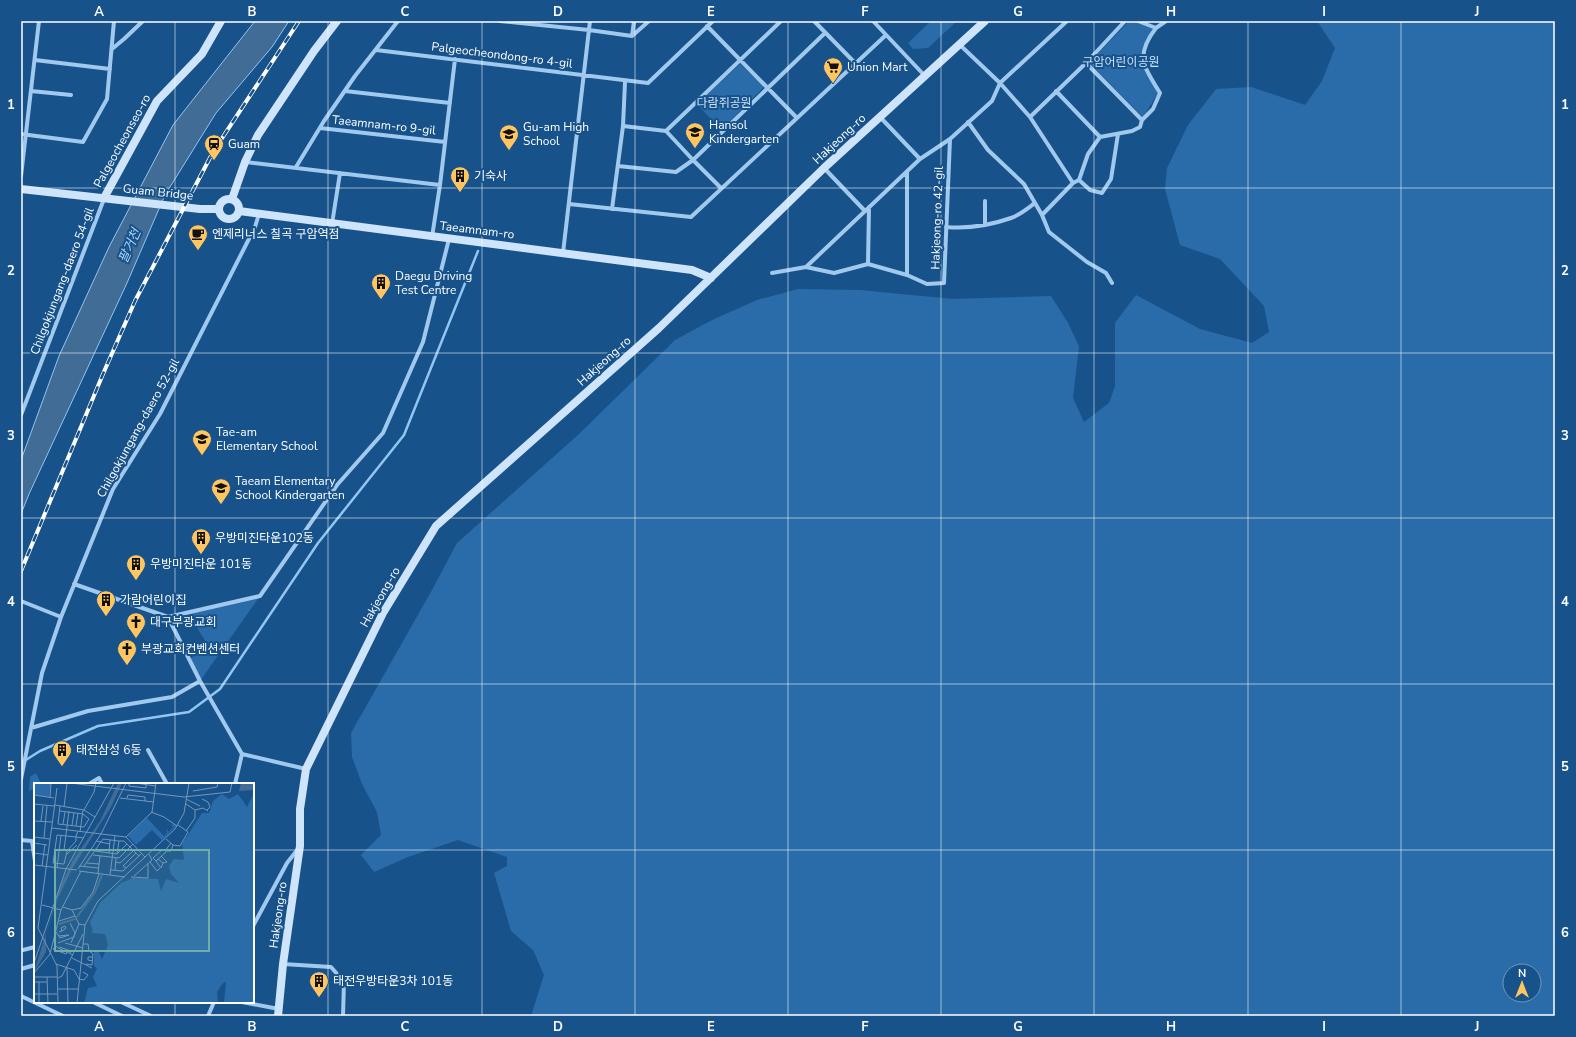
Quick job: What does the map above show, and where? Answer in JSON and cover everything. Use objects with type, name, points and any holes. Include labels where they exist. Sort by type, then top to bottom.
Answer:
[{"type":"main road","name":"Palgeocheonseo-ro","points":[[108,199],[157,101],[202,54],[221,21]]},
{"type":"main road","points":[[232,199],[245,162],[258,135],[314,51],[337,21]]},
{"type":"main road","name":"Hakjeong-ro","points":[[278,1013],[283,964],[300,846],[300,809],[306,769],[383,613],[436,526],[658,328],[824,168],[985,21]]},
{"type":"main road","points":[[21,189],[108,199]]},
{"type":"main road","name":"Guam Bridge","points":[[108,199],[200,209],[218,209]]},
{"type":"main road","points":[[232,199],[238,204],[239,211],[236,217],[229,219],[220,215],[218,209],[223,200],[232,199]]},
{"type":"main road","name":"Taeamnam-ro","points":[[239,211],[692,270],[711,278]]},
{"type":"street","points":[[21,176],[23,135],[31,90],[39,21]]},
{"type":"street","points":[[23,135],[83,142],[107,98],[114,21]]},
{"type":"street","points":[[112,49],[124,40],[143,21]]},
{"type":"street","points":[[296,168],[345,90],[398,21]]},
{"type":"street","points":[[500,21],[632,36],[649,21]]},
{"type":"street","points":[[547,21],[547,26]]},
{"type":"street","points":[[563,253],[590,21]]},
{"type":"street","points":[[632,36],[634,21]]},
{"type":"street","name":"Palgeocheondong-ro 4-gil","points":[[376,50],[455,58],[625,82],[648,83],[712,21]]},
{"type":"street","points":[[666,131],[781,21]]},
{"type":"street","points":[[814,21],[855,63]]},
{"type":"street","points":[[873,21],[925,76]]},
{"type":"street","points":[[1000,82],[1067,21]]},
{"type":"street","points":[[1030,117],[1086,63],[1125,21]]},
{"type":"street","points":[[1138,21],[1156,28]]},
{"type":"street","points":[[1042,215],[1073,183],[1079,180],[1088,154],[1100,137],[1132,131],[1140,127],[1142,120],[1153,109],[1160,93],[1144,62],[1145,48],[1149,37],[1156,28],[1166,21]]},
{"type":"street","points":[[707,26],[796,118]]},
{"type":"street","points":[[618,166],[676,172],[693,160],[826,33]]},
{"type":"street","points":[[569,204],[691,217],[886,35]]},
{"type":"street","points":[[960,45],[1000,82],[1030,117],[1073,183]]},
{"type":"street","name":"Taeamnam-ro 9-gil","points":[[432,237],[440,185],[455,58]]},
{"type":"street","points":[[35,60],[110,69]]},
{"type":"street","points":[[1086,63],[1142,120]]},
{"type":"street","points":[[612,209],[623,126],[625,82]]},
{"type":"street","name":"Hakjeong-ro 42-gil","points":[[806,267],[920,159],[950,139],[992,101],[1000,82]]},
{"type":"street","points":[[31,90],[71,95]]},
{"type":"street","points":[[345,90],[450,103]]},
{"type":"street","points":[[1056,91],[1100,137]]},
{"type":"street","points":[[880,117],[920,159]]},
{"type":"street","points":[[968,122],[988,150],[1024,184],[1042,215],[1049,232],[1087,262],[1106,274],[1112,283]]},
{"type":"street","points":[[623,126],[666,131],[721,188]]},
{"type":"street","name":"Taeamnam-ro 9-gil","points":[[320,128],[445,142]]},
{"type":"street","points":[[1079,180],[1090,190],[1102,193],[1111,178],[1118,134]]},
{"type":"street","name":"Hakjeong-ro 42-gil","points":[[868,264],[907,275],[926,284],[944,283],[950,139]]},
{"type":"street","points":[[245,162],[440,185]]},
{"type":"street","points":[[824,168],[866,211]]},
{"type":"street","points":[[907,172],[907,275]]},
{"type":"street","points":[[332,224],[340,173]]},
{"type":"street","name":"Chilgokjungang-daero 54-gil","points":[[21,415],[108,199]]},
{"type":"street","points":[[985,201],[985,225]]},
{"type":"street","points":[[946,227],[962,228],[985,225],[1012,218],[1035,203]]},
{"type":"street","points":[[772,273],[806,267],[834,273],[868,264],[869,207]]},
{"type":"street","name":"Chilgokjungang-daero 52-gil","points":[[21,779],[42,673],[61,617],[113,489],[160,414],[255,227],[259,214]]},
{"type":"street","points":[[74,584],[168,617],[260,596],[337,485],[383,433],[423,342],[449,239]]},
{"type":"street","points":[[21,601],[61,617]]},
{"type":"street","points":[[168,617],[200,681],[242,754],[235,783]]},
{"type":"street","points":[[31,728],[88,711],[172,697],[200,681]]},
{"type":"street","points":[[148,750],[167,783]]},
{"type":"street","points":[[242,754],[306,769]]},
{"type":"street","points":[[91,783],[99,778],[102,783]]},
{"type":"street","points":[[21,840],[34,841]]},
{"type":"street","points":[[254,924],[287,863],[300,846]]},
{"type":"street","points":[[23,950],[34,947]]},
{"type":"street","points":[[283,964],[331,967],[344,982],[342,1016]]},
{"type":"street","points":[[21,968],[34,965]]},
{"type":"street","points":[[21,996],[34,1002]]},
{"type":"street","points":[[27,999],[34,997]]},
{"type":"street","points":[[35,1003],[63,1016]]},
{"type":"street","points":[[95,1003],[122,1016]]},
{"type":"street","points":[[123,1003],[151,1016]]},
{"type":"street","points":[[208,1016],[214,1003]]},
{"type":"street","points":[[245,1003],[278,1013]]},
{"type":"green space","points":[[931,21],[957,21],[928,48],[913,49],[908,43]]},
{"type":"green space","name":"구암어린이공원","points":[[1129,21],[1136,22],[1153,29],[1149,37],[1144,62],[1158,93],[1143,117],[1089,63]]},
{"type":"green space","points":[[1317,21],[1555,21],[1555,1016],[531,1016],[544,975],[533,950],[511,931],[494,873],[507,866],[507,857],[458,840],[408,857],[374,872],[361,855],[381,835],[377,812],[362,784],[352,757],[351,733],[457,543],[579,434],[675,340],[712,320],[757,300],[798,289],[860,290],[953,299],[1051,296],[1068,323],[1079,346],[1073,398],[1084,422],[1109,403],[1115,386],[1115,323],[1136,295],[1200,329],[1252,343],[1269,332],[1264,306],[1220,259],[1180,245],[1165,189],[1167,168],[1188,125],[1216,89],[1251,87],[1305,105],[1322,81],[1335,48]]},
{"type":"green space","name":"다람쥐공원","points":[[740,64],[764,87],[721,130],[697,104]]},
{"type":"green space","points":[[260,596],[200,681],[189,659],[209,647],[188,613]]},
{"type":"green space","points":[[36,773],[41,783],[34,783],[34,788],[29,791],[30,777]]},
{"type":"water","name":"팔거천","points":[[255,21],[289,21],[272,47],[216,113],[165,195],[127,283],[21,514],[21,460],[59,356],[109,247],[173,125]]},
{"type":"waterway","points":[[21,763],[40,751],[98,726],[189,712],[220,689],[318,543],[404,435],[478,251]]},
{"type":"railway","points":[[21,571],[135,301],[213,152],[299,21]]},
{"type":"place","name":"Union Mart","points":[[833,84]]},
{"type":"place","name":"Hansol Kindergarten","points":[[695,149]]},
{"type":"place","name":"Gu-am High School","points":[[509,151]]},
{"type":"place","name":"Guam","points":[[214,161]]},
{"type":"place","name":"기숙사","points":[[460,193]]},
{"type":"place","name":"엔제리너스 칠곡 구암역점","points":[[198,251]]},
{"type":"place","name":"Daegu Driving Test Centre","points":[[381,300]]},
{"type":"place","name":"Tae-am Elementary School","points":[[202,456]]},
{"type":"place","name":"Taeam Elementary School Kindergarten","points":[[221,505]]},
{"type":"place","name":"우방미진타운102동","points":[[201,555]]},
{"type":"place","name":"우방미진타운 101동","points":[[136,581]]},
{"type":"place","name":"가람어린이집","points":[[106,617]]},
{"type":"place","name":"대구부광교회","points":[[136,639]]},
{"type":"place","name":"부광교회컨벤션센터","points":[[127,666]]},
{"type":"place","name":"태전삼성 6동","points":[[62,767]]},
{"type":"place","name":"태전우방타운3차 101동","points":[[319,998]]}]
